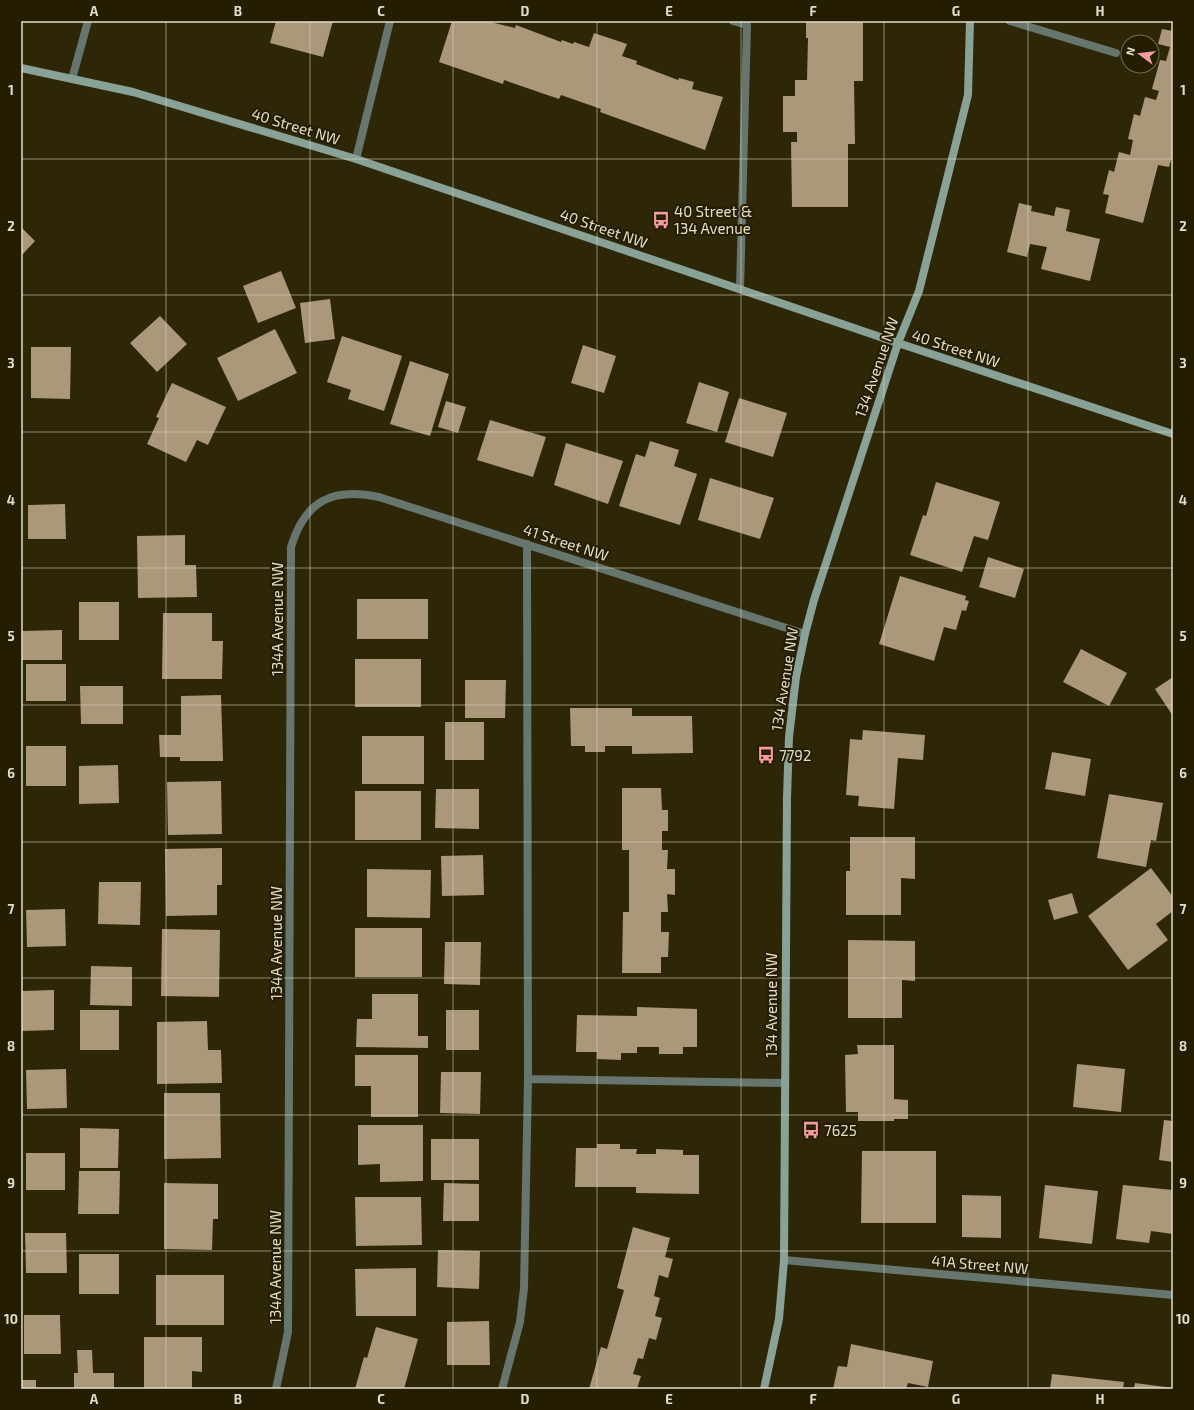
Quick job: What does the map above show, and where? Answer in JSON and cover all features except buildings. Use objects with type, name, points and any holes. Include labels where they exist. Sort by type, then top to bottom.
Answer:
[{"type":"street","points":[[72,79],[88,21]]},
{"type":"street","points":[[356,159],[390,21]]},
{"type":"street","points":[[733,21],[747,24],[740,289]]},
{"type":"street","name":"134 Avenue NW","points":[[764,1389],[779,1319],[784,1260],[788,737],[796,677],[814,600],[898,343],[919,291],[968,95],[970,21]]},
{"type":"street","points":[[1010,21],[1116,53]]},
{"type":"street","name":"40 Street NW","points":[[21,68],[133,92],[356,159],[898,343],[1173,434]]},
{"type":"street","name":"41 Street NW","points":[[317,504],[331,497],[363,494],[379,497],[805,634]]},
{"type":"street","name":"134A Avenue NW","points":[[276,1389],[288,1332],[291,547],[296,529],[317,504]]},
{"type":"street","points":[[502,1389],[520,1322],[523,1301],[528,1079],[527,544]]},
{"type":"street","points":[[528,1079],[785,1083]]},
{"type":"street","name":"41A Street NW","points":[[784,1260],[1173,1295]]},
{"type":"place","name":"40 Street & 134 Avenue","points":[[661,220]]},
{"type":"place","name":"7792","points":[[766,755]]},
{"type":"place","name":"7625","points":[[811,1130]]}]
